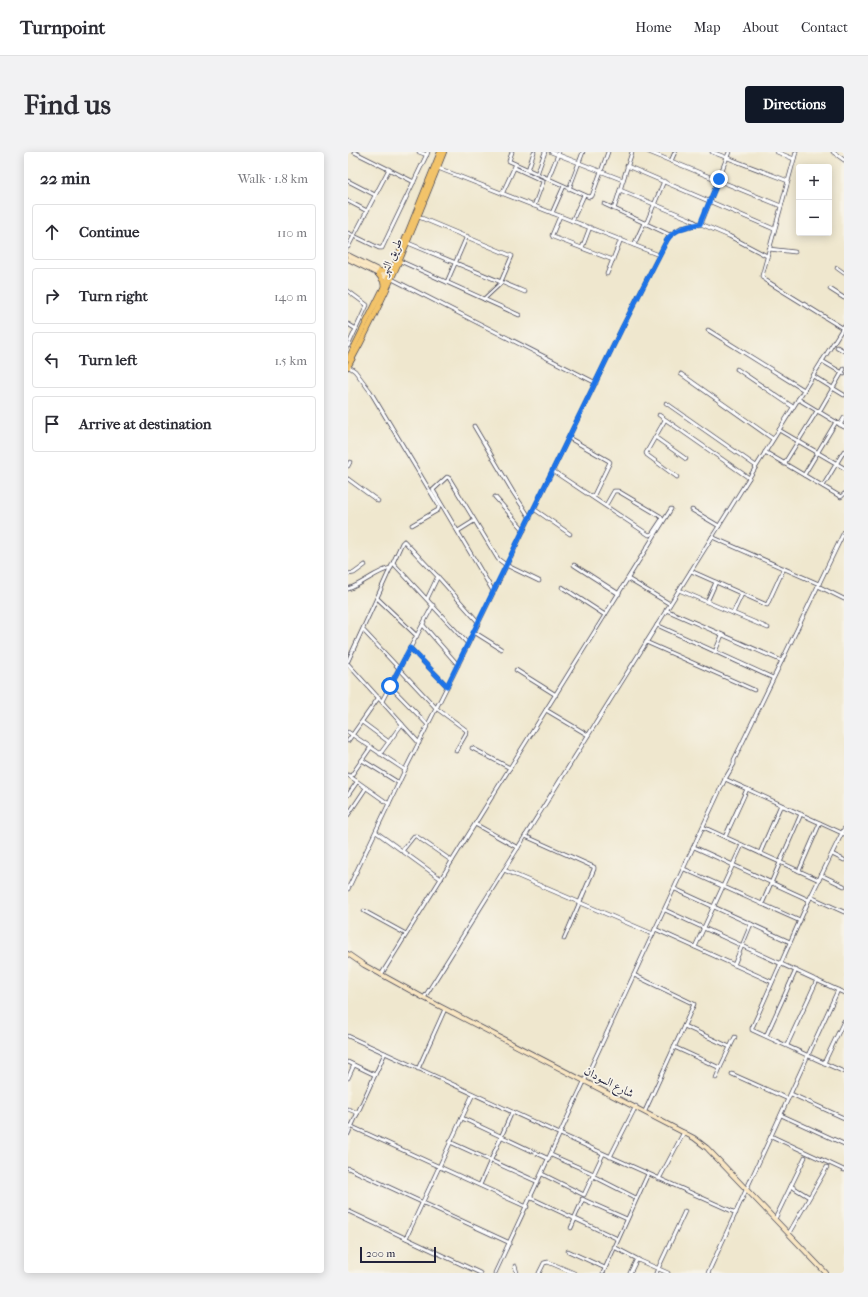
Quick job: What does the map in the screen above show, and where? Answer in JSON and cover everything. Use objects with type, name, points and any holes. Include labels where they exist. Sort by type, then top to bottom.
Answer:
[{"type":"main road","name":"طريق النهر","points":[[348,366],[390,278],[440,152]]},
{"type":"main road","name":"طريق النهر","points":[[348,359],[384,288],[400,261],[444,152]]},
{"type":"main road","points":[[348,255],[379,273],[383,280],[384,288]]},
{"type":"main road","points":[[348,259],[390,278]]},
{"type":"main road","points":[[379,273],[388,271],[394,266]]},
{"type":"main road","name":"شارع السودان","points":[[348,954],[381,975],[424,998],[636,1106],[694,1138],[707,1148],[826,1273]]},
{"type":"street","points":[[348,233],[379,248],[382,248],[427,153],[419,152]]},
{"type":"street","points":[[512,152],[509,161],[515,166],[543,181],[534,206]]},
{"type":"street","points":[[528,170],[534,152]]},
{"type":"street","points":[[537,174],[545,152]]},
{"type":"street","points":[[551,152],[559,153],[579,163],[624,180]]},
{"type":"street","points":[[569,189],[583,152]]},
{"type":"street","points":[[515,166],[528,170],[589,197],[592,196],[608,152]]},
{"type":"street","points":[[614,209],[632,152]]},
{"type":"street","points":[[649,152],[719,179],[781,206]]},
{"type":"street","points":[[671,161],[675,152]]},
{"type":"street","points":[[712,152],[788,181]]},
{"type":"street","points":[[699,224],[710,201],[729,152]]},
{"type":"street","points":[[777,152],[794,159]]},
{"type":"street","points":[[424,998],[844,327],[764,280],[762,275],[796,152]]},
{"type":"street","points":[[833,152],[844,160]]},
{"type":"street","points":[[357,153],[414,182]]},
{"type":"street","points":[[548,179],[559,153]]},
{"type":"street","points":[[502,194],[515,166]]},
{"type":"street","points":[[628,166],[774,229]]},
{"type":"street","points":[[438,168],[659,255]]},
{"type":"street","points":[[348,247],[389,169]]},
{"type":"street","points":[[348,181],[375,195]]},
{"type":"street","points":[[634,245],[655,204],[664,181]]},
{"type":"street","points":[[552,213],[564,186]]},
{"type":"street","points":[[620,190],[729,236],[767,256]]},
{"type":"street","points":[[572,221],[584,195]]},
{"type":"street","points":[[348,201],[367,211]]},
{"type":"street","points":[[604,204],[670,235]]},
{"type":"street","points":[[560,216],[552,236],[613,260]]},
{"type":"street","points":[[419,217],[513,256],[502,281],[484,299]]},
{"type":"street","points":[[348,889],[405,770],[659,255],[670,235],[681,228],[699,224]]},
{"type":"street","points":[[582,248],[590,227]]},
{"type":"street","points":[[447,282],[467,236]]},
{"type":"street","points":[[607,274],[620,239]]},
{"type":"street","points":[[408,243],[526,292]]},
{"type":"street","points":[[769,248],[795,252]]},
{"type":"street","points":[[400,261],[519,315]]},
{"type":"street","points":[[837,268],[844,273]]},
{"type":"street","points":[[390,278],[596,383]]},
{"type":"street","points":[[830,289],[844,298]]},
{"type":"street","points":[[348,291],[367,305],[348,346]]},
{"type":"street","points":[[348,324],[356,329]]},
{"type":"street","points":[[708,330],[804,390]]},
{"type":"street","points":[[837,347],[844,351]]},
{"type":"street","points":[[822,360],[843,373]]},
{"type":"street","points":[[348,366],[355,371],[366,385],[439,506],[438,510],[412,525]]},
{"type":"street","points":[[737,369],[793,407]]},
{"type":"street","points":[[784,464],[843,373],[844,369]]},
{"type":"street","points":[[681,374],[773,439]]},
{"type":"street","points":[[812,376],[844,395]]},
{"type":"street","points":[[798,400],[842,426],[844,418]]},
{"type":"street","points":[[666,403],[756,466]]},
{"type":"street","points":[[658,415],[749,478]]},
{"type":"street","points":[[665,420],[647,451],[647,455],[677,477]]},
{"type":"street","points":[[804,475],[836,422]]},
{"type":"street","points":[[474,426],[530,518]]},
{"type":"street","points":[[779,430],[844,468]]},
{"type":"street","points":[[655,437],[686,459]]},
{"type":"street","points":[[569,438],[610,462],[592,497]]},
{"type":"street","points":[[765,452],[841,497],[844,494]]},
{"type":"street","points":[[823,486],[844,452]]},
{"type":"street","points":[[553,471],[649,535],[652,534],[662,519],[660,516],[618,491],[614,491],[606,505]]},
{"type":"street","points":[[494,591],[433,489],[447,477],[494,554],[506,565],[539,581]]},
{"type":"street","points":[[348,479],[378,501]]},
{"type":"street","points":[[495,497],[524,530]]},
{"type":"street","points":[[534,509],[570,534]]},
{"type":"street","points":[[381,975],[671,509]]},
{"type":"street","points":[[692,510],[719,526]]},
{"type":"street","points":[[458,531],[474,521]]},
{"type":"street","points":[[495,1273],[586,1081],[725,779],[734,764],[734,760],[844,532]]},
{"type":"street","points":[[712,537],[784,568],[844,599]]},
{"type":"street","points":[[419,743],[348,662],[404,541],[438,576],[478,623]]},
{"type":"street","points":[[393,563],[468,644]]},
{"type":"street","points":[[348,574],[354,573],[365,565]]},
{"type":"street","points":[[574,565],[619,594]]},
{"type":"street","points":[[348,589],[364,582],[380,571],[391,568]]},
{"type":"street","points":[[691,571],[767,605],[784,568]]},
{"type":"street","points":[[427,599],[438,576]]},
{"type":"street","points":[[628,579],[670,604]]},
{"type":"street","points":[[707,602],[716,582]]},
{"type":"street","points":[[562,587],[606,615]]},
{"type":"street","points":[[679,590],[768,628]]},
{"type":"street","points":[[733,613],[742,594]]},
{"type":"street","points":[[377,598],[417,636]]},
{"type":"street","points":[[382,701],[433,605]]},
{"type":"street","points":[[666,610],[782,661]]},
{"type":"street","points":[[423,625],[458,665]]},
{"type":"street","points":[[657,625],[774,678]]},
{"type":"street","points":[[363,630],[436,708],[466,730],[467,732],[456,751]]},
{"type":"street","points":[[474,632],[501,649]]},
{"type":"street","points":[[715,652],[722,635]]},
{"type":"street","points":[[646,642],[754,690]]},
{"type":"street","points":[[410,648],[447,686]]},
{"type":"street","points":[[516,670],[556,695]]},
{"type":"street","points":[[390,686],[428,725]]},
{"type":"street","points":[[348,741],[379,698]]},
{"type":"street","points":[[546,710],[588,735]]},
{"type":"street","points":[[362,722],[389,742]]},
{"type":"street","points":[[380,754],[402,724]]},
{"type":"street","points":[[348,732],[405,770]]},
{"type":"street","points":[[370,747],[349,776],[389,804]]},
{"type":"street","points":[[472,748],[510,768]]},
{"type":"street","points":[[362,760],[399,783]]},
{"type":"street","points":[[725,779],[843,834]]},
{"type":"street","points":[[348,795],[357,782]]},
{"type":"street","points":[[348,815],[366,788]]},
{"type":"street","points":[[725,837],[747,789]]},
{"type":"street","points":[[760,853],[780,808],[784,806]]},
{"type":"street","points":[[762,904],[801,814]]},
{"type":"street","points":[[799,871],[820,823]]},
{"type":"street","points":[[475,824],[518,848]]},
{"type":"street","points":[[703,827],[819,880]]},
{"type":"street","points":[[844,829],[843,834],[821,875],[790,942],[752,1028],[844,1072]]},
{"type":"street","points":[[376,832],[441,879]]},
{"type":"street","points":[[402,851],[414,836],[416,836],[452,861]]},
{"type":"street","points":[[525,836],[593,866],[594,869],[564,939]]},
{"type":"street","points":[[695,947],[742,845]]},
{"type":"street","points":[[694,847],[772,883],[844,912]]},
{"type":"street","points":[[832,854],[844,860]]},
{"type":"street","points":[[684,869],[800,921]]},
{"type":"street","points":[[504,870],[653,934]]},
{"type":"street","points":[[821,875],[844,886]]},
{"type":"street","points":[[675,888],[790,942]]},
{"type":"street","points":[[665,910],[844,993]]},
{"type":"street","points":[[364,911],[406,934]]},
{"type":"street","points":[[734,965],[752,924]]},
{"type":"street","points":[[656,929],[772,982]]},
{"type":"street","points":[[766,1036],[796,970]]},
{"type":"street","points":[[634,975],[693,1003],[645,1111]]},
{"type":"street","points":[[787,1045],[817,980]]},
{"type":"street","points":[[708,1273],[838,990]]},
{"type":"street","points":[[418,1069],[445,1009]]},
{"type":"street","points":[[824,1063],[844,1021]]},
{"type":"street","points":[[684,1026],[730,1047]]},
{"type":"street","points":[[348,1036],[603,1154],[736,1213]]},
{"type":"street","points":[[716,1078],[735,1037]]},
{"type":"street","points":[[674,1047],[720,1068]]},
{"type":"street","points":[[348,1134],[350,1126],[358,1113],[385,1053]]},
{"type":"street","points":[[348,1062],[375,1075]]},
{"type":"street","points":[[348,1078],[354,1065]]},
{"type":"street","points":[[732,1074],[788,1099]]},
{"type":"street","points":[[406,1238],[473,1094]]},
{"type":"street","points":[[791,1094],[844,1118]]},
{"type":"street","points":[[610,1157],[636,1106]]},
{"type":"street","points":[[348,1109],[358,1113]]},
{"type":"street","points":[[480,1185],[512,1112]]},
{"type":"street","points":[[781,1115],[844,1144]]},
{"type":"street","points":[[462,1118],[549,1159]]},
{"type":"street","points":[[350,1126],[526,1207]]},
{"type":"street","points":[[659,1179],[684,1132]]},
{"type":"street","points":[[771,1136],[844,1170]]},
{"type":"street","points":[[450,1142],[538,1182]]},
{"type":"street","points":[[571,1228],[583,1197],[603,1154]]},
{"type":"street","points":[[551,1155],[636,1198]]},
{"type":"street","points":[[775,1219],[804,1157]]},
{"type":"street","points":[[788,1233],[827,1167]]},
{"type":"street","points":[[348,1168],[510,1243]]},
{"type":"street","points":[[542,1174],[627,1219]]},
{"type":"street","points":[[603,1273],[648,1174]]},
{"type":"street","points":[[791,1186],[809,1197]]},
{"type":"street","points":[[531,1198],[618,1239]]},
{"type":"street","points":[[348,1211],[480,1273]]},
{"type":"street","points":[[656,1273],[685,1211]]},
{"type":"street","points":[[614,1247],[668,1273]]},
{"type":"street","points":[[568,1251],[605,1268]]},
{"type":"street","points":[[630,1273],[636,1261],[639,1260]]},
{"type":"street","points":[[539,1273],[544,1263],[548,1262],[574,1273]]},
{"type":"street","points":[[515,1266],[517,1273]]},
{"type":"route","points":[[390,686],[410,648],[447,686],[622,328],[667,240],[670,235],[681,228],[700,224],[719,179]]}]
